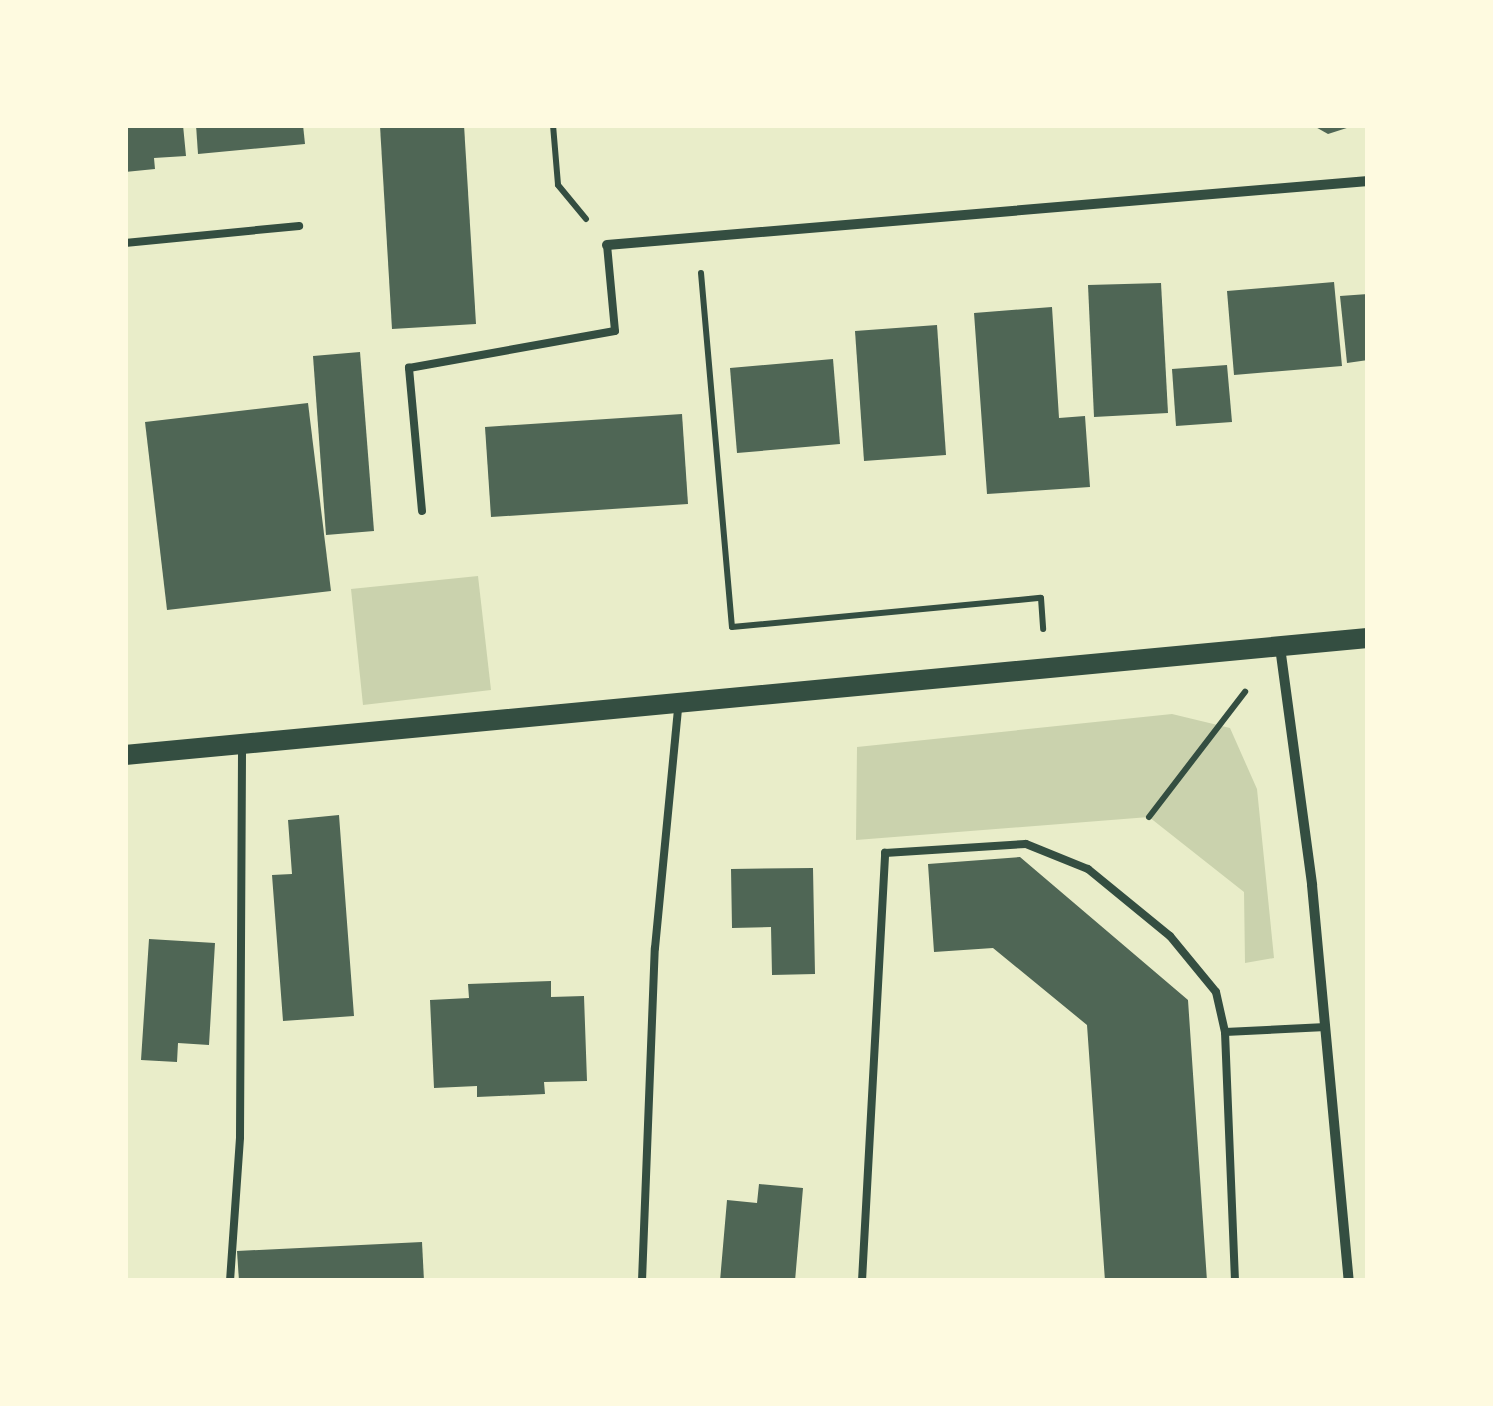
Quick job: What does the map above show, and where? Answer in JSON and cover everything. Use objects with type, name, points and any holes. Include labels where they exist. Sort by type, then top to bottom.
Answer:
[{"type":"main road","points":[[125,755],[1368,638]]},
{"type":"street","points":[[607,245],[1368,181]]},
{"type":"street","points":[[1280,648],[1326,1027],[1348,1281]]},
{"type":"lane","points":[[125,242],[299,226]]},
{"type":"lane","points":[[422,511],[409,368],[615,331],[607,245]]},
{"type":"lane","points":[[642,1281],[655,948],[678,703]]},
{"type":"lane","points":[[230,1281],[240,1138],[242,743]]},
{"type":"lane","points":[[862,1281],[885,853],[1026,844],[1088,869],[1170,936],[1216,992],[1225,1032],[1235,1281]]},
{"type":"lane","points":[[1225,1032],[1326,1027]]},
{"type":"path","points":[[553,125],[558,185],[607,245]]},
{"type":"path","points":[[698,238],[732,627],[1040,598],[1046,670]]},
{"type":"path","points":[[1149,817],[1280,648]]},
{"type":"green space","points":[[478,576],[491,690],[363,705],[351,589]]},
{"type":"green space","points":[[1172,714],[1230,728],[1257,789],[1274,958],[1245,963],[1244,892],[1149,817],[856,840],[857,747]]},
{"type":"building","points":[[125,125],[183,125],[186,156],[154,158],[155,169],[125,172]]},
{"type":"building","points":[[196,125],[303,125],[305,144],[198,154]]},
{"type":"building","points":[[464,125],[476,324],[392,329],[380,126]]},
{"type":"building","points":[[1312,125],[1353,125],[1353,126],[1328,134]]},
{"type":"building","points":[[1334,282],[1342,366],[1234,375],[1227,291]]},
{"type":"building","points":[[1161,283],[1168,413],[1094,417],[1088,285]]},
{"type":"building","points":[[1368,294],[1368,360],[1347,363],[1340,296]]},
{"type":"building","points":[[1052,307],[1059,418],[1085,416],[1090,487],[987,494],[974,313]]},
{"type":"building","points":[[937,325],[946,455],[864,461],[855,331]]},
{"type":"building","points":[[360,352],[374,531],[326,535],[313,356]]},
{"type":"building","points":[[833,359],[840,444],[737,453],[730,368]]},
{"type":"building","points":[[1227,365],[1232,422],[1176,426],[1172,369]]},
{"type":"building","points":[[308,403],[331,591],[167,610],[145,422]]},
{"type":"building","points":[[682,414],[688,504],[491,517],[485,427]]},
{"type":"building","points":[[339,815],[354,1016],[283,1021],[272,875],[292,874],[288,820]]},
{"type":"building","points":[[1020,857],[1188,1000],[1207,1281],[1105,1281],[1087,1025],[993,948],[934,952],[928,864]]},
{"type":"building","points":[[813,868],[815,974],[772,975],[771,927],[732,928],[731,869]]},
{"type":"building","points":[[149,939],[215,943],[209,1045],[178,1043],[177,1062],[141,1060]]},
{"type":"building","points":[[551,981],[551,997],[584,996],[587,1081],[544,1082],[545,1094],[477,1097],[477,1086],[434,1088],[430,1000],[469,998],[468,984]]},
{"type":"building","points":[[759,1184],[803,1188],[795,1281],[720,1281],[727,1200],[757,1203]]},
{"type":"building","points":[[422,1242],[424,1281],[239,1281],[237,1251]]}]
